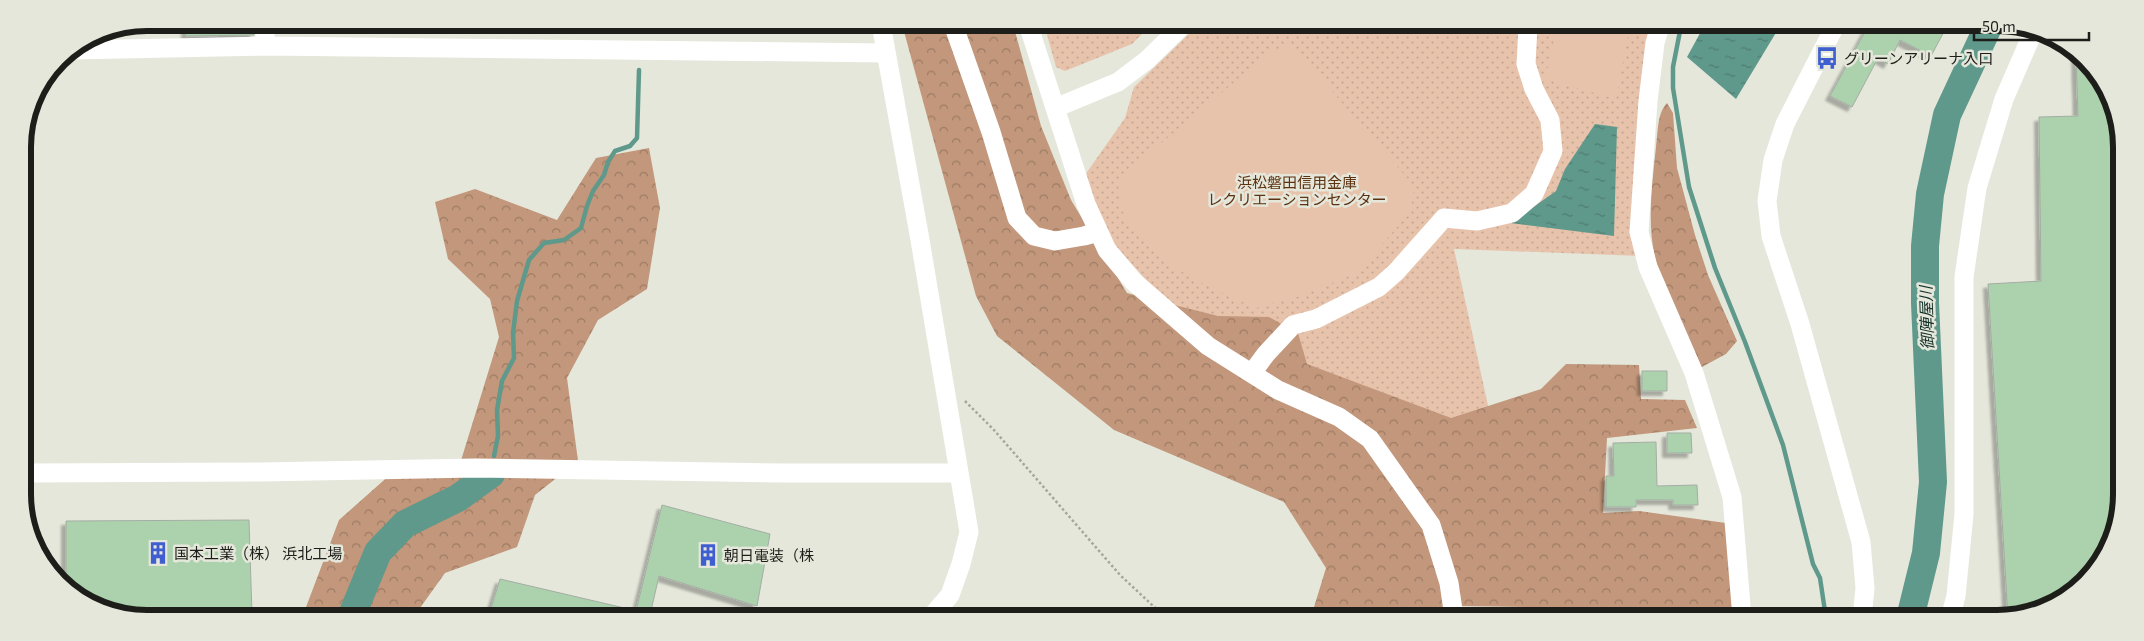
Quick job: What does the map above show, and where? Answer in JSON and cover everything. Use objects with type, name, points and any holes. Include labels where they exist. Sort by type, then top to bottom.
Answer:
[{"type":"street","points":[[265,31],[265,46]]},
{"type":"street","points":[[882,31],[919,234],[969,532],[961,564],[950,595],[937,610]]},
{"type":"street","points":[[955,31],[991,132],[1017,218],[1034,236],[1055,241],[1098,232]]},
{"type":"street","points":[[1030,31],[1086,204],[1107,250],[1134,282],[1208,346],[1278,390],[1339,417],[1370,439],[1431,525],[1449,583],[1453,610]]},
{"type":"street","points":[[1055,108],[1118,82],[1147,60],[1177,31]]},
{"type":"street","points":[[1252,373],[1266,354],[1293,325],[1316,319],[1379,287],[1396,272],[1444,218],[1478,221],[1512,213],[1534,194],[1553,151],[1550,120],[1534,89],[1526,64],[1528,31]]},
{"type":"street","points":[[1659,31],[1655,43],[1648,101],[1639,232],[1648,267],[1694,373],[1732,497],[1741,610]]},
{"type":"street","points":[[1832,31],[1785,124],[1773,160],[1767,201],[1771,236],[1800,324],[1861,542],[1865,588],[1863,610]]},
{"type":"street","points":[[1952,610],[1956,596],[1964,514],[1964,278],[1977,188],[2004,99],[2031,36]]},
{"type":"street","points":[[85,50],[265,46],[886,53]]},
{"type":"street","points":[[31,473],[252,472],[475,468],[754,473],[959,473]]},
{"type":"path","points":[[962,398],[994,430],[1120,574],[1159,610]]},
{"type":"green space","points":[[904,31],[1015,31],[1041,126],[1071,200],[1127,293],[1218,316],[1269,317],[1298,333],[1307,364],[1451,418],[1541,389],[1566,364],[1639,365],[1641,399],[1685,400],[1697,428],[1607,438],[1603,513],[1639,511],[1726,523],[1732,610],[1627,610],[1620,607],[1459,606],[1459,610],[1313,610],[1326,568],[1284,502],[1114,430],[997,336],[976,296]]},
{"type":"green space","points":[[1046,31],[1145,31],[1132,44],[1065,71],[1056,67]]},
{"type":"green space","name":"浜松磐田信用金庫 レクリエーションセンター","points":[[1192,31],[1652,31],[1641,256],[1454,249],[1497,447],[1215,341],[1147,281],[1114,244],[1093,208],[1085,175],[1125,118],[1134,87]]},
{"type":"green space","points":[[1556,31],[1629,31],[1616,99],[1545,79]]},
{"type":"green space","points":[[1292,45],[1414,186],[1411,211],[1357,273],[1300,296],[1256,308],[1213,289],[1168,264],[1124,216],[1117,180],[1273,50]]},
{"type":"green space","points":[[1667,103],[1673,113],[1677,168],[1695,235],[1708,275],[1737,341],[1726,354],[1700,368],[1657,265],[1652,236],[1652,191],[1658,130],[1661,112]]},
{"type":"green space","points":[[649,148],[660,208],[647,289],[598,320],[567,378],[578,461],[535,495],[517,547],[445,573],[419,610],[305,610],[339,520],[392,473],[459,467],[499,337],[490,299],[448,259],[435,202],[475,189],[557,220],[596,158]]},
{"type":"water","points":[[1701,31],[1777,31],[1736,99],[1687,57]]},
{"type":"water","points":[[1595,124],[1617,127],[1614,236],[1511,223],[1556,191],[1565,169]]},
{"type":"building","points":[[186,31],[254,31],[254,35],[186,36]]},
{"type":"building","points":[[1865,31],[1944,31],[1931,56],[1900,40],[1888,64],[1878,58],[1852,107],[1830,96]]},
{"type":"building","points":[[2076,63],[2097,89],[2107,110],[2112,132],[2112,509],[2109,524],[2097,552],[2073,581],[2041,601],[2007,610],[1988,284],[2041,281],[2039,117],[2078,116]]},
{"type":"building","points":[[1642,371],[1667,371],[1667,391],[1642,391]]},
{"type":"building","points":[[1667,433],[1691,433],[1692,453],[1667,453]]},
{"type":"building","points":[[1656,442],[1657,486],[1697,485],[1698,505],[1673,505],[1673,500],[1636,500],[1636,507],[1606,507],[1606,476],[1614,476],[1613,443]]},
{"type":"building","name":"朝日電装（株","points":[[662,505],[770,534],[757,606],[659,576],[651,610],[636,610]]},
{"type":"building","name":"国本工業（株） 浜北工場","points":[[249,520],[252,610],[132,609],[110,604],[96,598],[66,576],[66,521]]},
{"type":"building","points":[[500,579],[633,610],[491,610]]},
{"type":"waterway","points":[[1680,31],[1673,67],[1673,88],[1689,187],[1715,268],[1783,445],[1813,564],[1820,578],[1825,610]]},
{"type":"waterway","name":"御陣屋川","points":[[1912,610],[1926,553],[1933,482],[1925,303],[1925,246],[1930,194],[1947,115],[1986,31]]},
{"type":"waterway","points":[[494,456],[498,436],[497,410],[502,381],[514,358],[513,333],[517,301],[529,260],[544,243],[564,240],[581,228],[593,191],[604,175],[608,162],[615,151],[630,146],[637,138],[639,70]]},
{"type":"waterway","points":[[354,610],[378,552],[405,524],[458,498],[491,474]]},
{"type":"place","name":"グリーンアリーナ入口","points":[[1827,58]]},
{"type":"place","name":"国本工業（株） 浜北工場","points":[[158,553]]},
{"type":"place","name":"朝日電装（株","points":[[708,555]]}]
